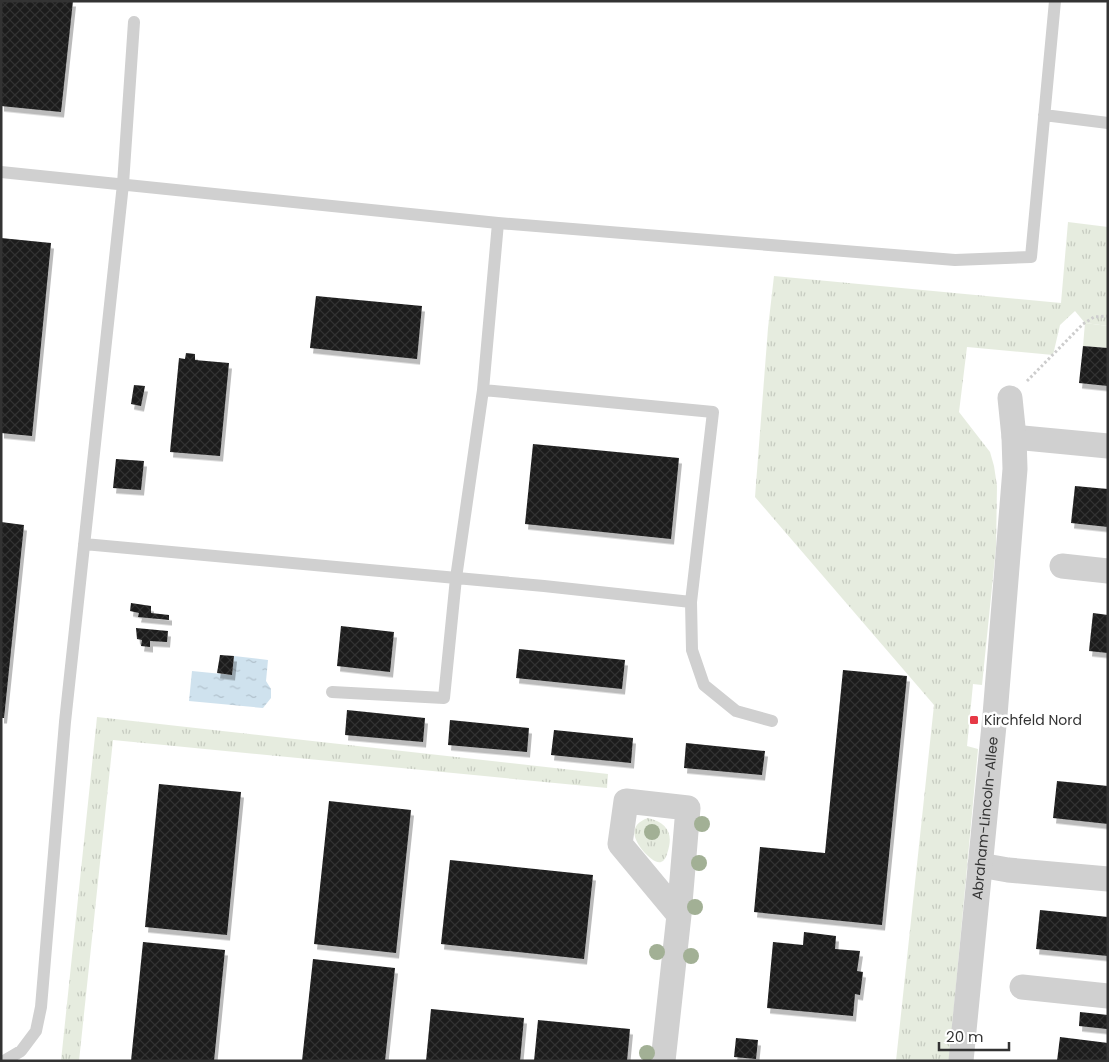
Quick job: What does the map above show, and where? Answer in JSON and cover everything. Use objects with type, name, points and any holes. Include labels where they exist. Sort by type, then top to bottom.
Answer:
[{"type":"street","name":"Abraham-Lincoln-Allee","points":[[961,1061],[995,715],[1015,469],[1010,398]]},
{"type":"street","points":[[1014,437],[1108,446]]},
{"type":"street","points":[[1062,566],[1108,570]]},
{"type":"street","points":[[980,865],[1008,870],[1108,879]]},
{"type":"street","points":[[663,1061],[679,915]]},
{"type":"street","points":[[1022,987],[1108,996]]},
{"type":"lane","points":[[1,172],[498,223],[955,260],[1031,257],[1055,1]]},
{"type":"lane","points":[[4,1061],[21,1051],[36,1031],[40,1007],[65,722],[123,184],[134,22]]},
{"type":"lane","points":[[1044,115],[1108,123]]},
{"type":"lane","points":[[332,692],[444,698],[456,578],[483,390],[498,223]]},
{"type":"lane","points":[[483,390],[713,412],[691,602],[692,650],[704,685],[736,712],[772,721]]},
{"type":"lane","points":[[84,544],[544,586],[691,602]]},
{"type":"path","points":[[1010,398],[1083,324],[1094,317],[1108,316]]},
{"type":"green space","points":[[1068,222],[1108,227],[1108,326],[1085,323],[1075,311],[1060,325],[1053,355],[967,347],[959,412],[990,452],[994,466],[997,486],[996,548],[982,685],[973,684],[967,746],[978,749],[949,1061],[896,1061],[934,705],[755,497],[768,328],[774,276],[1061,303]]},
{"type":"green space","points":[[1085,323],[1108,326],[1108,348],[1083,346]]},
{"type":"green space","points":[[97,717],[608,774],[607,788],[113,740],[79,1061],[61,1061]]},
{"type":"green space","points":[[648,818],[665,826],[668,830],[669,847],[665,859],[659,862],[650,858],[644,852],[637,842],[634,833],[637,824]]},
{"type":"water","points":[[234,656],[268,660],[266,681],[271,689],[271,698],[263,708],[189,701],[192,671],[232,675]]},
{"type":"building","points":[[1,1],[73,1],[61,112],[1,106]]},
{"type":"building","points":[[1,238],[51,243],[32,436],[1,433]]},
{"type":"building","points":[[316,296],[422,306],[417,359],[310,348]]},
{"type":"building","points":[[1083,346],[1108,348],[1108,386],[1079,383]]},
{"type":"building","points":[[186,353],[195,354],[195,360],[229,363],[220,456],[170,452],[179,358],[185,359]]},
{"type":"building","points":[[134,385],[145,386],[141,406],[131,404]]},
{"type":"building","points":[[533,444],[679,458],[671,539],[525,524]]},
{"type":"building","points":[[116,459],[144,461],[141,490],[113,488]]},
{"type":"building","points":[[1075,486],[1108,489],[1108,527],[1071,523]]},
{"type":"building","points":[[1,522],[24,525],[4,718],[1,718]]},
{"type":"building","points":[[131,603],[151,606],[151,613],[169,615],[169,620],[138,617],[139,613],[130,611]]},
{"type":"building","points":[[1093,613],[1108,615],[1108,653],[1089,651]]},
{"type":"building","points":[[341,626],[394,632],[390,672],[337,666]]},
{"type":"building","points":[[136,628],[168,631],[167,642],[150,641],[150,647],[141,646],[142,640],[137,639]]},
{"type":"building","points":[[519,649],[625,660],[622,689],[516,678]]},
{"type":"building","points":[[220,655],[234,656],[232,675],[217,673]]},
{"type":"building","points":[[843,670],[907,676],[882,925],[754,912],[760,847],[825,853]]},
{"type":"building","points":[[347,710],[425,718],[423,742],[345,735]]},
{"type":"building","points":[[450,720],[529,728],[527,752],[448,745]]},
{"type":"building","points":[[554,730],[633,738],[631,763],[551,755]]},
{"type":"building","points":[[686,743],[765,751],[762,775],[684,768]]},
{"type":"building","points":[[1057,781],[1108,786],[1108,824],[1053,818]]},
{"type":"building","points":[[159,784],[241,792],[227,935],[145,927]]},
{"type":"building","points":[[329,801],[411,810],[396,953],[314,944]]},
{"type":"building","points":[[450,860],[593,875],[584,959],[441,944]]},
{"type":"building","points":[[1040,910],[1108,917],[1108,956],[1036,949]]},
{"type":"building","points":[[804,932],[836,936],[835,949],[860,951],[857,971],[863,972],[860,995],[855,994],[853,1016],[767,1008],[773,942],[803,945]]},
{"type":"building","points":[[143,942],[225,950],[214,1061],[131,1061]]},
{"type":"building","points":[[313,959],[395,968],[385,1061],[302,1061]]},
{"type":"building","points":[[431,1009],[524,1018],[520,1061],[426,1061]]},
{"type":"building","points":[[1080,1012],[1108,1015],[1107,1029],[1079,1026]]},
{"type":"building","points":[[538,1020],[630,1029],[627,1061],[534,1061]]},
{"type":"building","points":[[1060,1037],[1108,1043],[1108,1061],[1057,1061]]},
{"type":"building","points":[[736,1038],[758,1040],[756,1059],[734,1057]]},
{"type":"place","name":"Kirchfeld Nord","points":[[974,720]]}]
